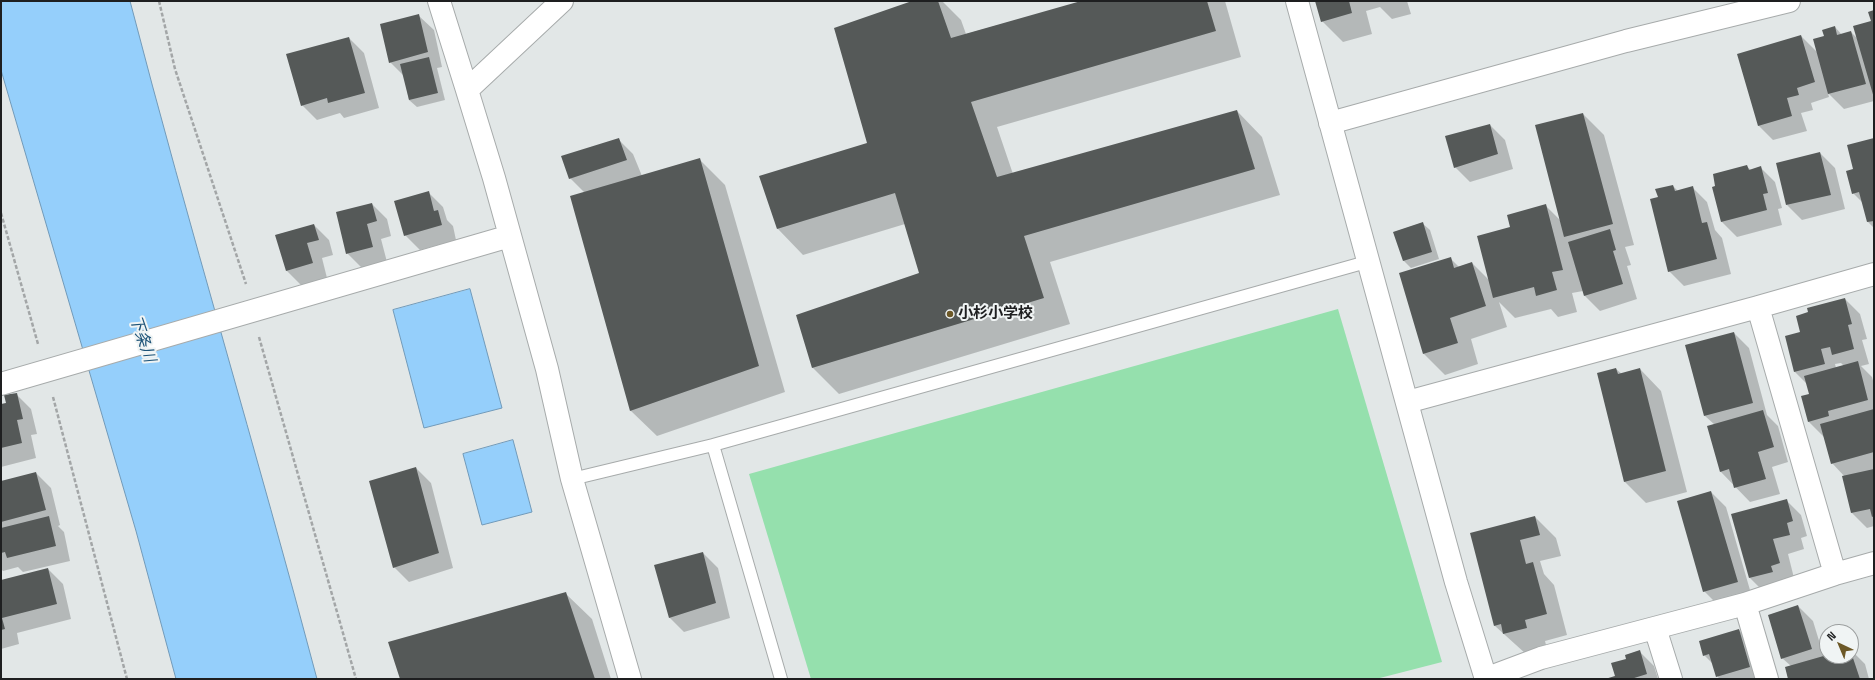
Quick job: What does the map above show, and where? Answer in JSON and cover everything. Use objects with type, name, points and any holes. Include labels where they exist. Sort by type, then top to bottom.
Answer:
[{"type":"street","points":[[439,1],[510,236],[547,369],[572,479],[630,679]]},
{"type":"street","points":[[467,90],[562,1]]},
{"type":"street","points":[[1297,1],[1330,123],[1370,261],[1456,582],[1486,679],[1541,658],[1745,604],[1835,574],[1874,563]]},
{"type":"street","points":[[1330,123],[1626,41],[1787,1]]},
{"type":"street","points":[[1,384],[254,309],[510,236]]},
{"type":"street","points":[[1408,402],[1874,274]]},
{"type":"street","points":[[1758,307],[1835,574]]},
{"type":"street","points":[[1745,604],[1767,679]]},
{"type":"street","points":[[1655,628],[1671,679]]},
{"type":"lane","points":[[572,479],[713,445],[1370,261]]},
{"type":"lane","points":[[713,445],[781,679]]},
{"type":"path","points":[[1,213],[46,371],[127,679]]},
{"type":"green space","points":[[1338,309],[1442,662],[1376,679],[811,679],[749,474]]},
{"type":"water","name":"下条川","points":[[1,1],[130,1],[317,679],[176,679],[136,531],[1,70]]},
{"type":"water","points":[[470,289],[502,408],[424,428],[393,310]]},
{"type":"water","points":[[513,440],[532,512],[482,525],[463,454]]},
{"type":"building","points":[[912,1],[938,1],[951,38],[1081,1],[1207,1],[1216,31],[971,102],[997,177],[1237,110],[1255,169],[1024,236],[1044,298],[812,368],[796,315],[919,273],[895,193],[777,229],[759,176],[867,143],[834,28]]},
{"type":"building","points":[[1315,1],[1349,1],[1352,13],[1321,22]]},
{"type":"building","points":[[1874,10],[1874,98],[1853,26],[1871,21],[1868,12]]},
{"type":"building","points":[[419,14],[428,52],[389,63],[380,24]]},
{"type":"building","points":[[1835,26],[1837,35],[1851,31],[1866,84],[1828,94],[1813,39],[1824,36],[1822,30]]},
{"type":"building","points":[[1801,35],[1815,82],[1797,88],[1799,95],[1787,98],[1792,116],[1758,126],[1737,54]]},
{"type":"building","points":[[349,37],[365,93],[328,103],[327,98],[301,106],[286,54]]},
{"type":"building","points":[[429,57],[438,93],[409,100],[400,64]]},
{"type":"building","points":[[1583,113],[1613,224],[1564,237],[1535,125]]},
{"type":"building","points":[[1490,124],[1498,154],[1454,168],[1445,136]]},
{"type":"building","points":[[619,138],[627,160],[569,179],[561,156]]},
{"type":"building","points":[[1874,138],[1874,221],[1867,222],[1859,192],[1852,194],[1846,171],[1853,169],[1847,145]]},
{"type":"building","points":[[1820,152],[1831,195],[1786,205],[1776,163]]},
{"type":"building","points":[[700,158],[759,366],[630,411],[570,196]]},
{"type":"building","points":[[1747,165],[1749,170],[1761,166],[1768,193],[1763,194],[1767,210],[1721,222],[1712,187],[1715,186],[1713,174]]},
{"type":"building","points":[[1673,185],[1675,191],[1693,186],[1702,223],[1707,222],[1717,259],[1668,272],[1650,199],[1658,197],[1655,189]]},
{"type":"building","points":[[429,191],[434,211],[438,210],[442,225],[404,236],[394,201]]},
{"type":"building","points":[[372,203],[377,221],[367,224],[373,247],[346,254],[336,212]]},
{"type":"building","points":[[1546,204],[1563,270],[1552,272],[1557,290],[1536,296],[1534,287],[1493,298],[1477,236],[1510,227],[1507,215]]},
{"type":"building","points":[[1423,222],[1432,252],[1403,261],[1393,232]]},
{"type":"building","points":[[314,224],[319,240],[307,243],[313,263],[286,271],[275,235]]},
{"type":"building","points":[[1610,229],[1616,250],[1613,251],[1623,284],[1584,296],[1568,242]]},
{"type":"building","points":[[1451,257],[1454,268],[1472,262],[1486,306],[1450,318],[1458,343],[1423,354],[1399,273]]},
{"type":"building","points":[[1845,298],[1852,324],[1848,325],[1854,349],[1832,355],[1830,347],[1821,349],[1825,364],[1794,372],[1785,336],[1800,332],[1796,316],[1808,312],[1807,308]]},
{"type":"building","points":[[1734,332],[1753,403],[1704,416],[1685,345]]},
{"type":"building","points":[[1858,361],[1868,400],[1828,411],[1829,416],[1808,422],[1801,396],[1809,394],[1804,376]]},
{"type":"building","points":[[1616,368],[1618,374],[1640,368],[1666,471],[1624,482],[1597,373]]},
{"type":"building","points":[[17,393],[23,419],[17,420],[22,443],[1,448],[1,404],[6,403],[4,395]]},
{"type":"building","points":[[1874,409],[1874,452],[1831,464],[1820,424]]},
{"type":"building","points":[[1763,410],[1774,447],[1758,452],[1766,479],[1734,488],[1729,469],[1720,472],[1707,426]]},
{"type":"building","points":[[416,467],[439,553],[393,568],[369,481]]},
{"type":"building","points":[[1874,469],[1874,516],[1872,517],[1870,509],[1851,513],[1842,476]]},
{"type":"building","points":[[36,472],[46,510],[1,522],[1,481]]},
{"type":"building","points":[[1711,491],[1738,582],[1703,592],[1677,501]]},
{"type":"building","points":[[1787,499],[1793,521],[1787,523],[1790,535],[1773,539],[1780,563],[1771,566],[1773,572],[1749,578],[1731,514]]},
{"type":"building","points":[[49,516],[56,546],[7,558],[5,552],[1,553],[1,528]]},
{"type":"building","points":[[1535,516],[1540,535],[1520,540],[1526,564],[1533,562],[1547,614],[1525,620],[1527,628],[1503,634],[1501,624],[1494,626],[1470,533]]},
{"type":"building","points":[[703,552],[716,603],[669,618],[654,565]]},
{"type":"building","points":[[48,568],[57,604],[2,618],[5,629],[1,630],[1,580]]},
{"type":"building","points":[[566,592],[595,679],[400,679],[388,642]]},
{"type":"building","points":[[1798,605],[1812,649],[1781,659],[1768,615]]},
{"type":"building","points":[[1739,629],[1750,667],[1716,677],[1709,654],[1703,656],[1699,641]]},
{"type":"building","points":[[1640,650],[1647,674],[1631,679],[1605,679],[1615,676],[1611,663],[1626,659],[1625,655]]},
{"type":"building","points":[[1819,657],[1819,664],[1855,664],[1860,679],[1788,679],[1785,667]]},
{"type":"place","name":"小杉小学校","points":[[950,314]]}]
